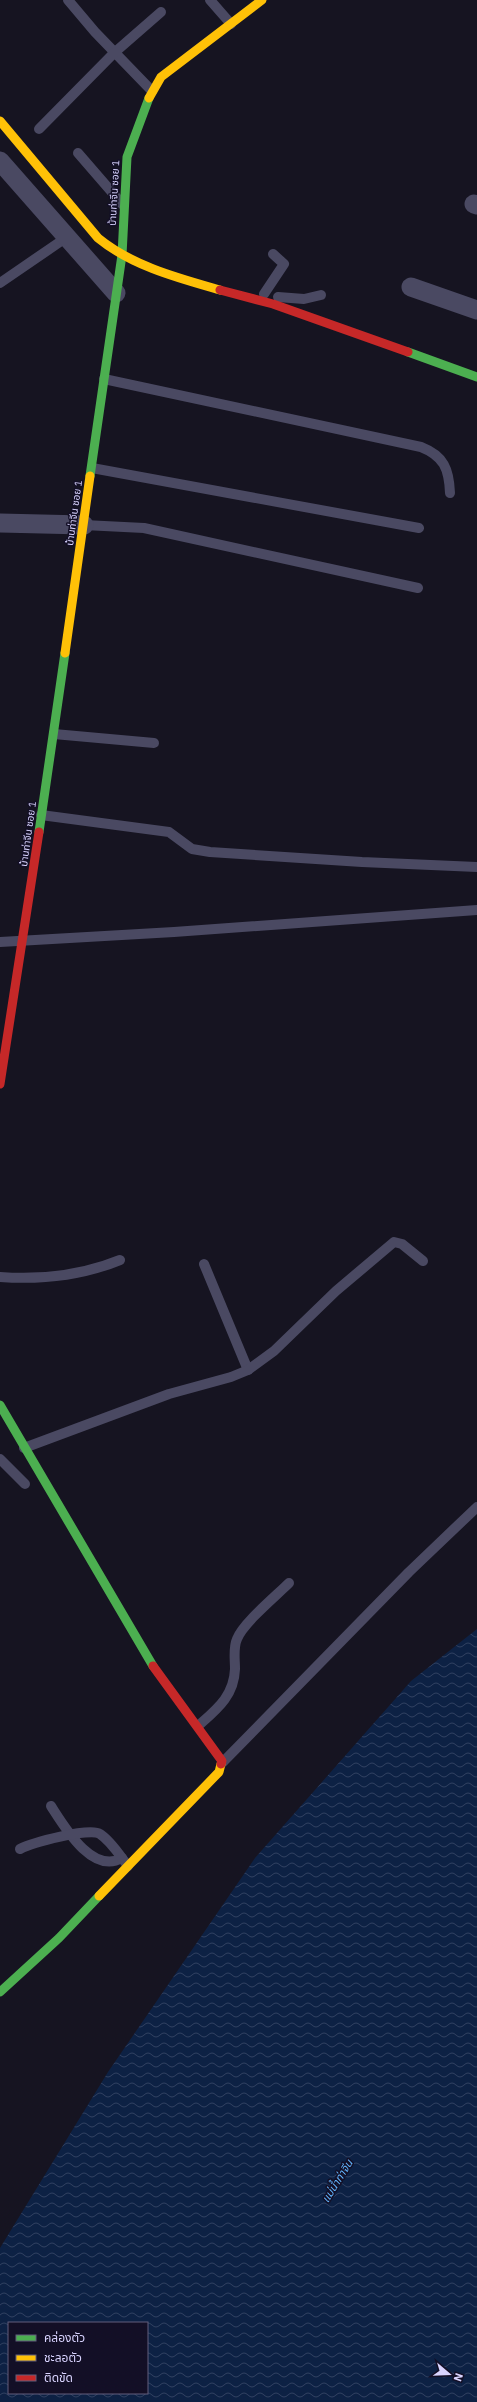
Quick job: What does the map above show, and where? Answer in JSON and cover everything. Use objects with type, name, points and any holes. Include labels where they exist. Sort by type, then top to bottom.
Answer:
[{"type":"street","name":"บ้านท่าจีน ซอย 1","points":[[0,1084],[54,734],[122,254],[127,157],[152,91],[162,77],[181,60],[262,0]]},
{"type":"street","points":[[0,121],[98,238],[104,244],[122,254],[163,273],[241,298],[273,304],[477,377]]},
{"type":"street","points":[[0,161],[67,237],[116,289]]},
{"type":"street","points":[[411,287],[477,310]]},
{"type":"street","points":[[0,523],[84,525]]},
{"type":"street","points":[[0,1405],[148,1660],[198,1726],[222,1763],[219,1772],[125,1862],[59,1938],[0,1992]]},
{"type":"lane","points":[[68,0],[114,53],[152,91]]},
{"type":"lane","points":[[210,0],[231,24]]},
{"type":"lane","points":[[39,129],[114,53],[161,12]]},
{"type":"lane","points":[[78,153],[124,207]]},
{"type":"lane","points":[[0,283],[67,237]]},
{"type":"lane","points":[[122,254],[160,263],[214,281],[264,294],[304,299],[321,295]]},
{"type":"lane","points":[[264,294],[284,264],[273,254]]},
{"type":"lane","points":[[104,379],[421,447],[439,456],[446,468],[450,493]]},
{"type":"lane","points":[[92,468],[419,528]]},
{"type":"lane","points":[[84,525],[144,528],[418,588]]},
{"type":"lane","points":[[54,734],[154,743]]},
{"type":"lane","points":[[41,815],[169,832],[192,849],[210,852],[362,862],[477,866]]},
{"type":"lane","points":[[0,942],[22,942],[477,910]]},
{"type":"lane","points":[[24,1448],[168,1394],[231,1377],[248,1370],[274,1351],[394,1242],[402,1244],[423,1261]]},
{"type":"lane","points":[[0,1277],[42,1279],[86,1272],[120,1260]]},
{"type":"lane","points":[[204,1264],[248,1370]]},
{"type":"lane","points":[[0,1459],[25,1484]]},
{"type":"lane","points":[[222,1763],[409,1572],[477,1507]]},
{"type":"lane","points":[[198,1726],[226,1700],[230,1692],[234,1682],[235,1646],[241,1632],[289,1582]]},
{"type":"lane","points":[[51,1806],[78,1845],[96,1857],[110,1862],[125,1862]]},
{"type":"lane","points":[[20,1849],[43,1840],[71,1836],[87,1831],[99,1833],[125,1862]]},
{"type":"water","name":"แม่น้ำท่าจีน","points":[[477,1629],[477,2402],[0,2402],[0,2248],[108,2072],[255,1858],[411,1681]]},
{"type":"traffic: fast","points":[[90,476],[122,255],[127,157],[149,98]]},
{"type":"traffic: fast","points":[[408,352],[477,377]]},
{"type":"traffic: fast","points":[[39,832],[65,653]]},
{"type":"traffic: fast","points":[[0,1405],[153,1666]]},
{"type":"traffic: fast","points":[[0,1992],[59,1938],[99,1896]]},
{"type":"traffic: slow","points":[[149,98],[161,77],[262,0]]},
{"type":"traffic: slow","points":[[0,121],[98,238],[111,248],[140,264],[172,276],[220,290]]},
{"type":"traffic: slow","points":[[65,653],[90,476]]},
{"type":"traffic: slow","points":[[99,1896],[219,1772],[221,1764]]},
{"type":"traffic: jam","points":[[220,290],[273,304],[408,352]]},
{"type":"traffic: jam","points":[[0,1084],[39,832]]},
{"type":"traffic: jam","points":[[153,1666],[222,1761],[221,1764]]}]
